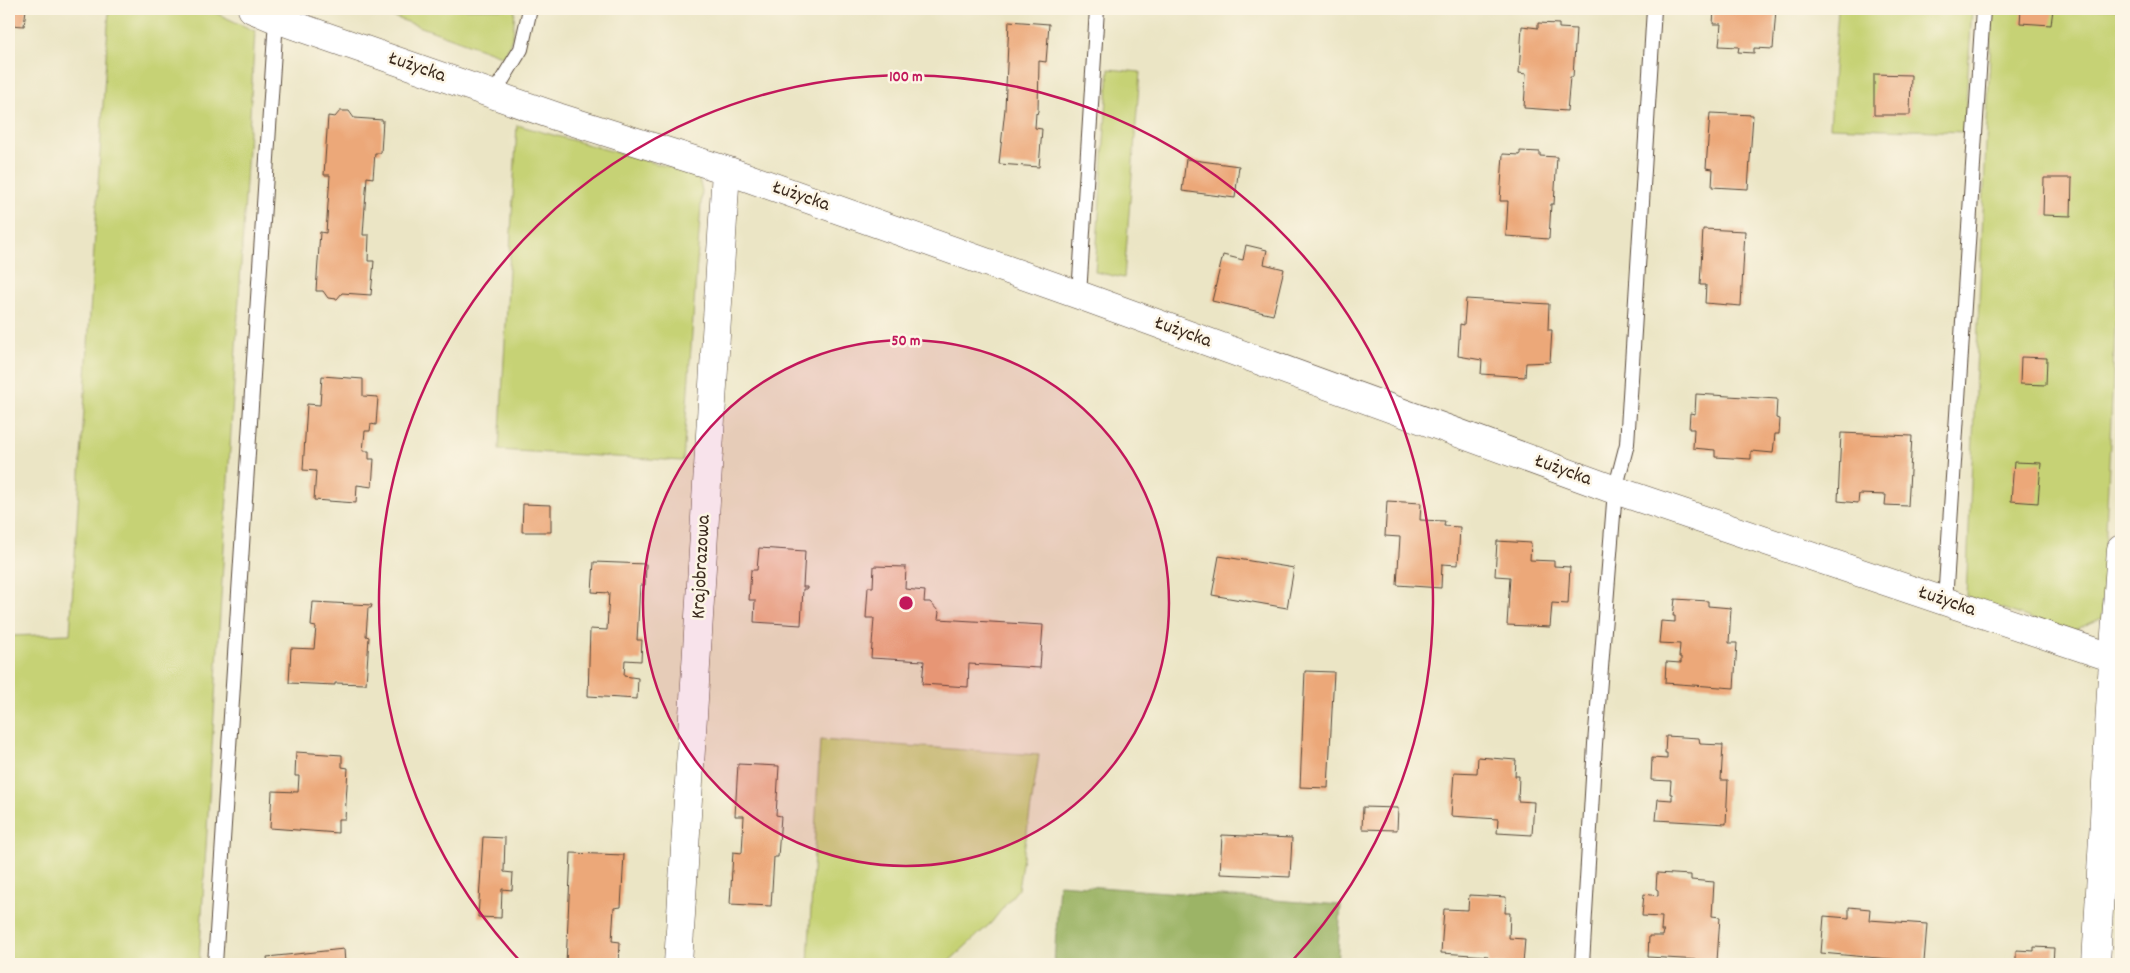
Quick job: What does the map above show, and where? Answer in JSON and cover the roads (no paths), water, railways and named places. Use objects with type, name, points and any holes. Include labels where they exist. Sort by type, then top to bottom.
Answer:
[{"type":"street","name":"Łużycka","points":[[264,14],[558,118],[726,170],[1079,295],[1616,490],[2113,658]]},
{"type":"street","name":"Krajobrazowa","points":[[678,964],[726,170]]},
{"type":"street","points":[[2096,964],[2116,695],[2113,658],[2121,549]]},
{"type":"lane","points":[[493,95],[521,49],[530,9]]},
{"type":"lane","points":[[1079,295],[1097,9]]},
{"type":"lane","points":[[1582,964],[1595,744],[1616,490],[1627,444],[1654,9]]},
{"type":"lane","points":[[1946,602],[1983,9]]},
{"type":"lane","points":[[215,964],[264,14]]}]
